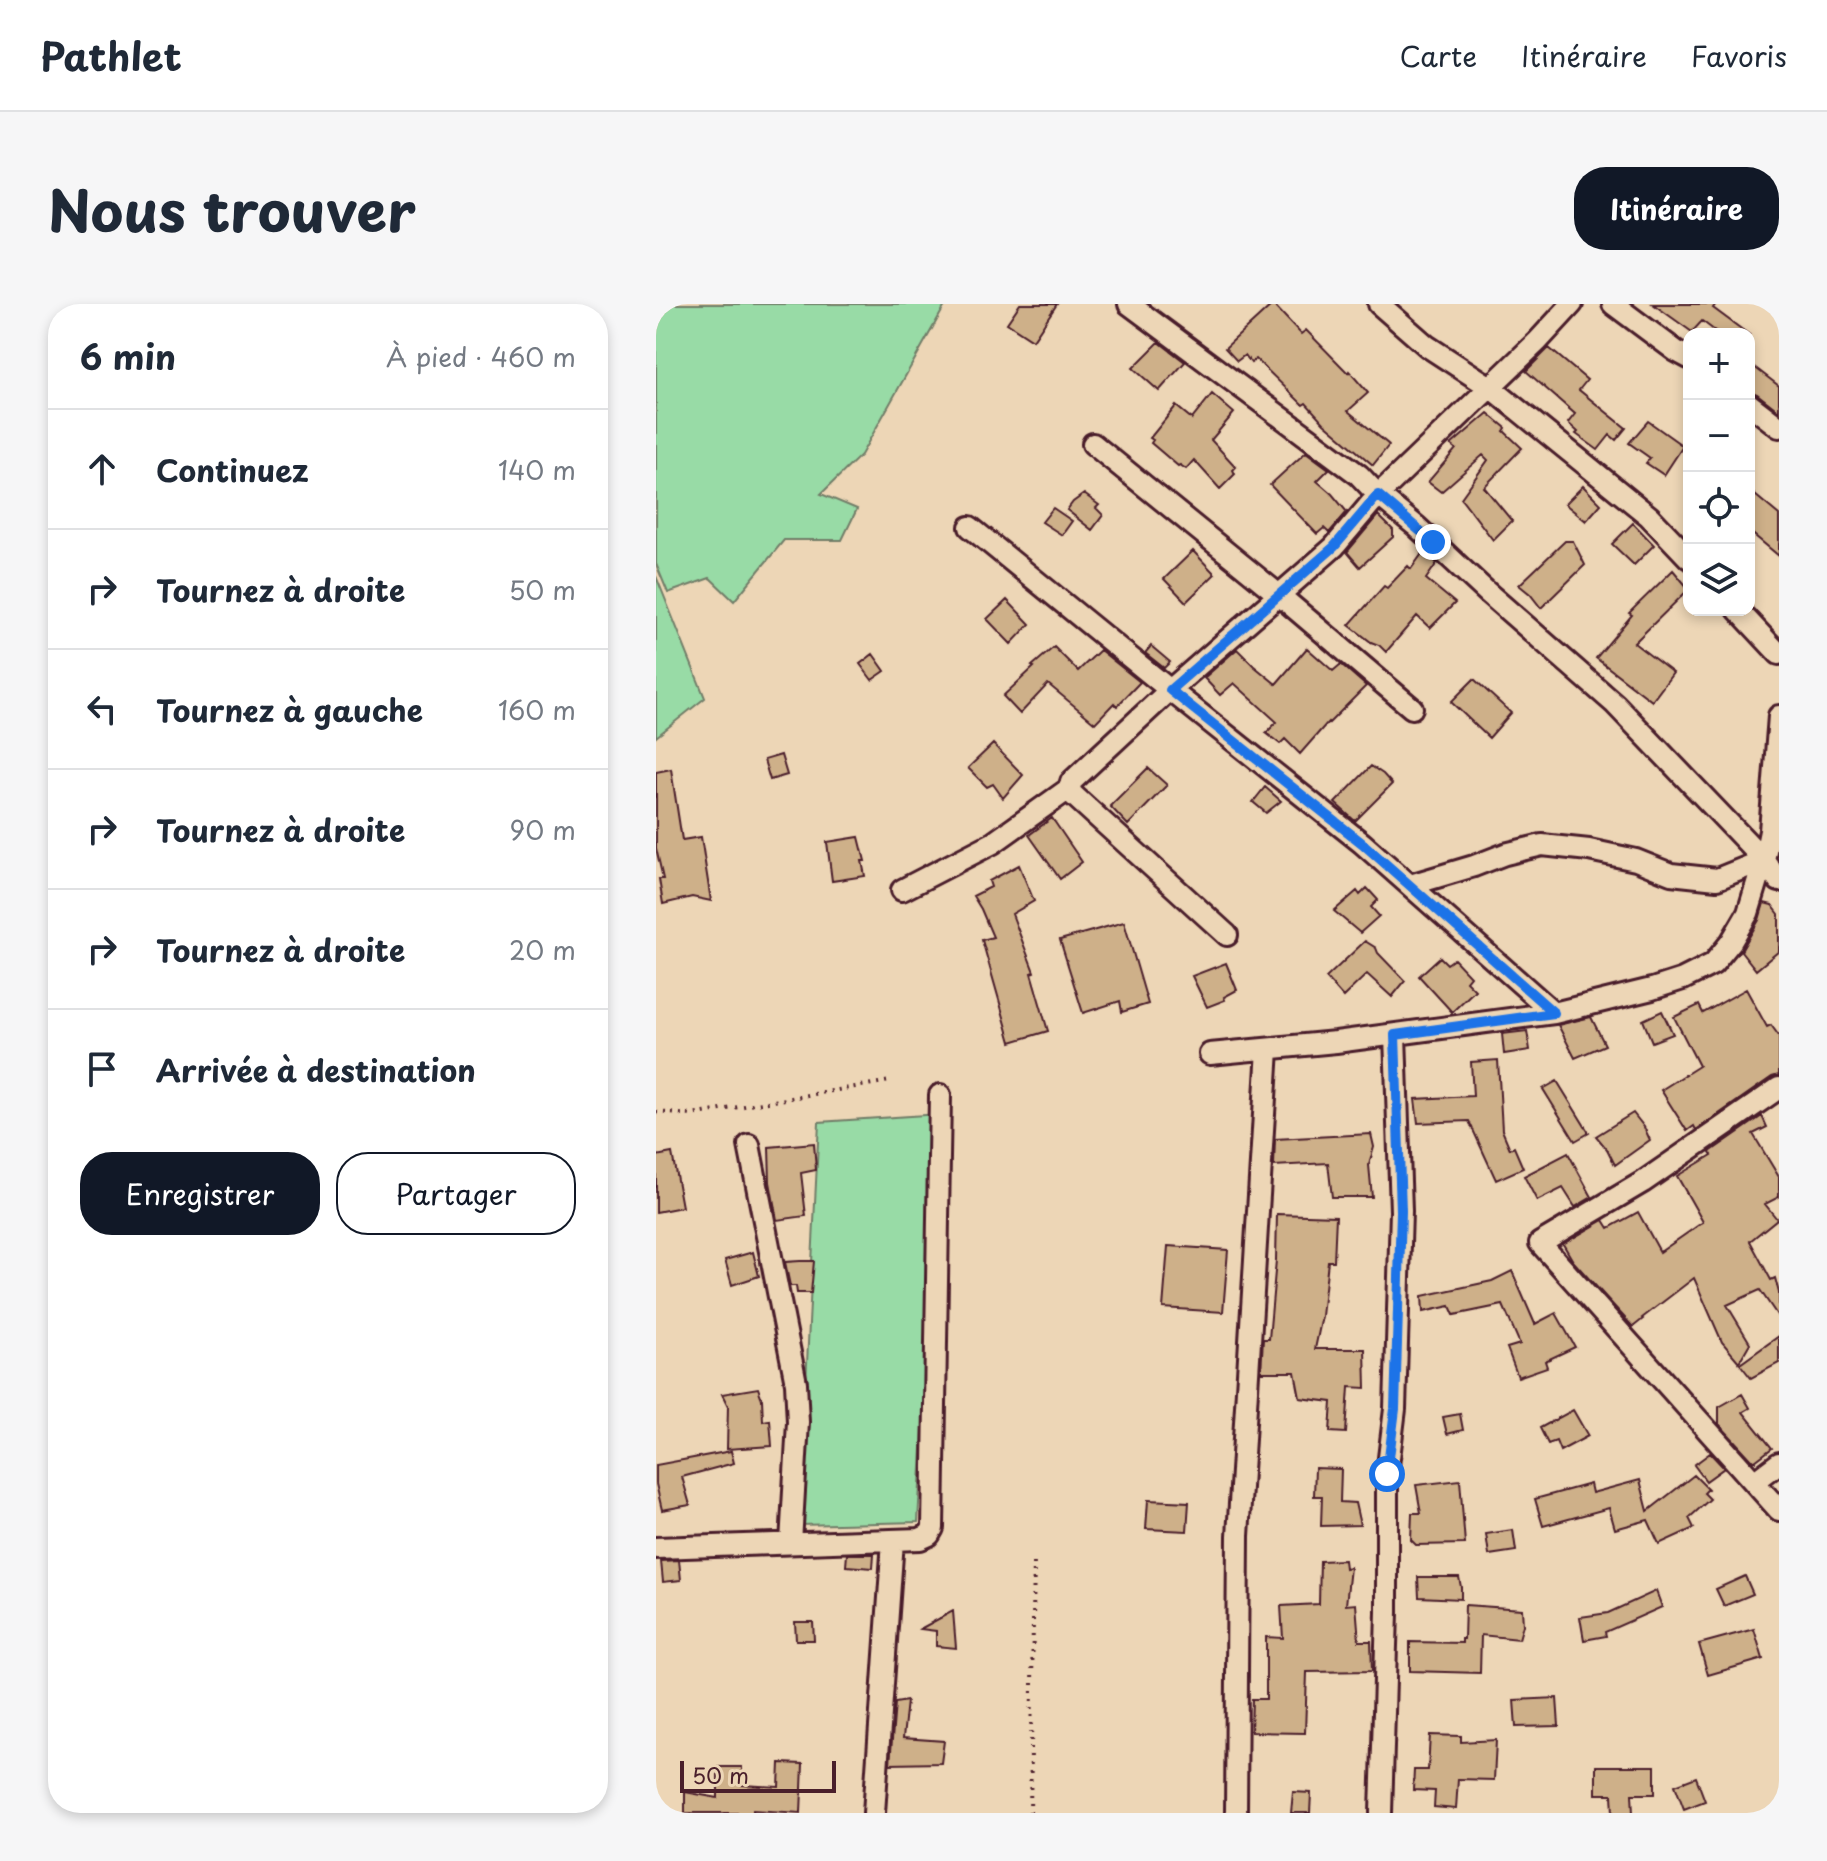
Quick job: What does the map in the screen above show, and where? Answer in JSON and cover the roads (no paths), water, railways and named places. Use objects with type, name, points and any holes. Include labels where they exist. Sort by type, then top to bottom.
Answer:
[{"type":"street","points":[[1129,304],[1359,475],[1615,704],[1764,860],[1779,881]]},
{"type":"street","points":[[1379,304],[1427,346],[1490,387],[1649,516],[1683,552]]},
{"type":"street","points":[[1227,935],[1072,794],[1071,782],[1170,690],[1334,547],[1378,495],[1538,341],[1572,304]]},
{"type":"street","points":[[1613,304],[1683,355]]},
{"type":"street","points":[[1755,409],[1779,427]]},
{"type":"street","points":[[1093,444],[1412,708]]},
{"type":"street","points":[[970,527],[1362,843],[1554,1013]]},
{"type":"street","points":[[1744,616],[1779,654]]},
{"type":"street","points":[[1210,1054],[1395,1035],[1554,1013],[1683,979],[1713,964],[1748,913],[1764,860],[1770,831],[1779,716]]},
{"type":"street","points":[[902,890],[993,843],[1070,788]]},
{"type":"street","points":[[1410,885],[1542,845],[1589,850],[1636,860],[1671,874],[1717,879],[1764,860]]},
{"type":"street","points":[[1381,1813],[1387,1612],[1387,1474],[1395,1409],[1401,1211],[1395,1035]]},
{"type":"street","points":[[1236,1813],[1238,1536],[1268,1049]]},
{"type":"street","points":[[1779,1088],[1643,1182],[1540,1243],[1779,1510]]},
{"type":"street","points":[[656,1548],[920,1539],[929,1535],[933,1528],[940,1095]]},
{"type":"street","points":[[749,1145],[796,1383],[798,1422],[791,1543]]},
{"type":"street","points":[[1754,1482],[1779,1463]]},
{"type":"street","points":[[874,1813],[893,1540]]}]
